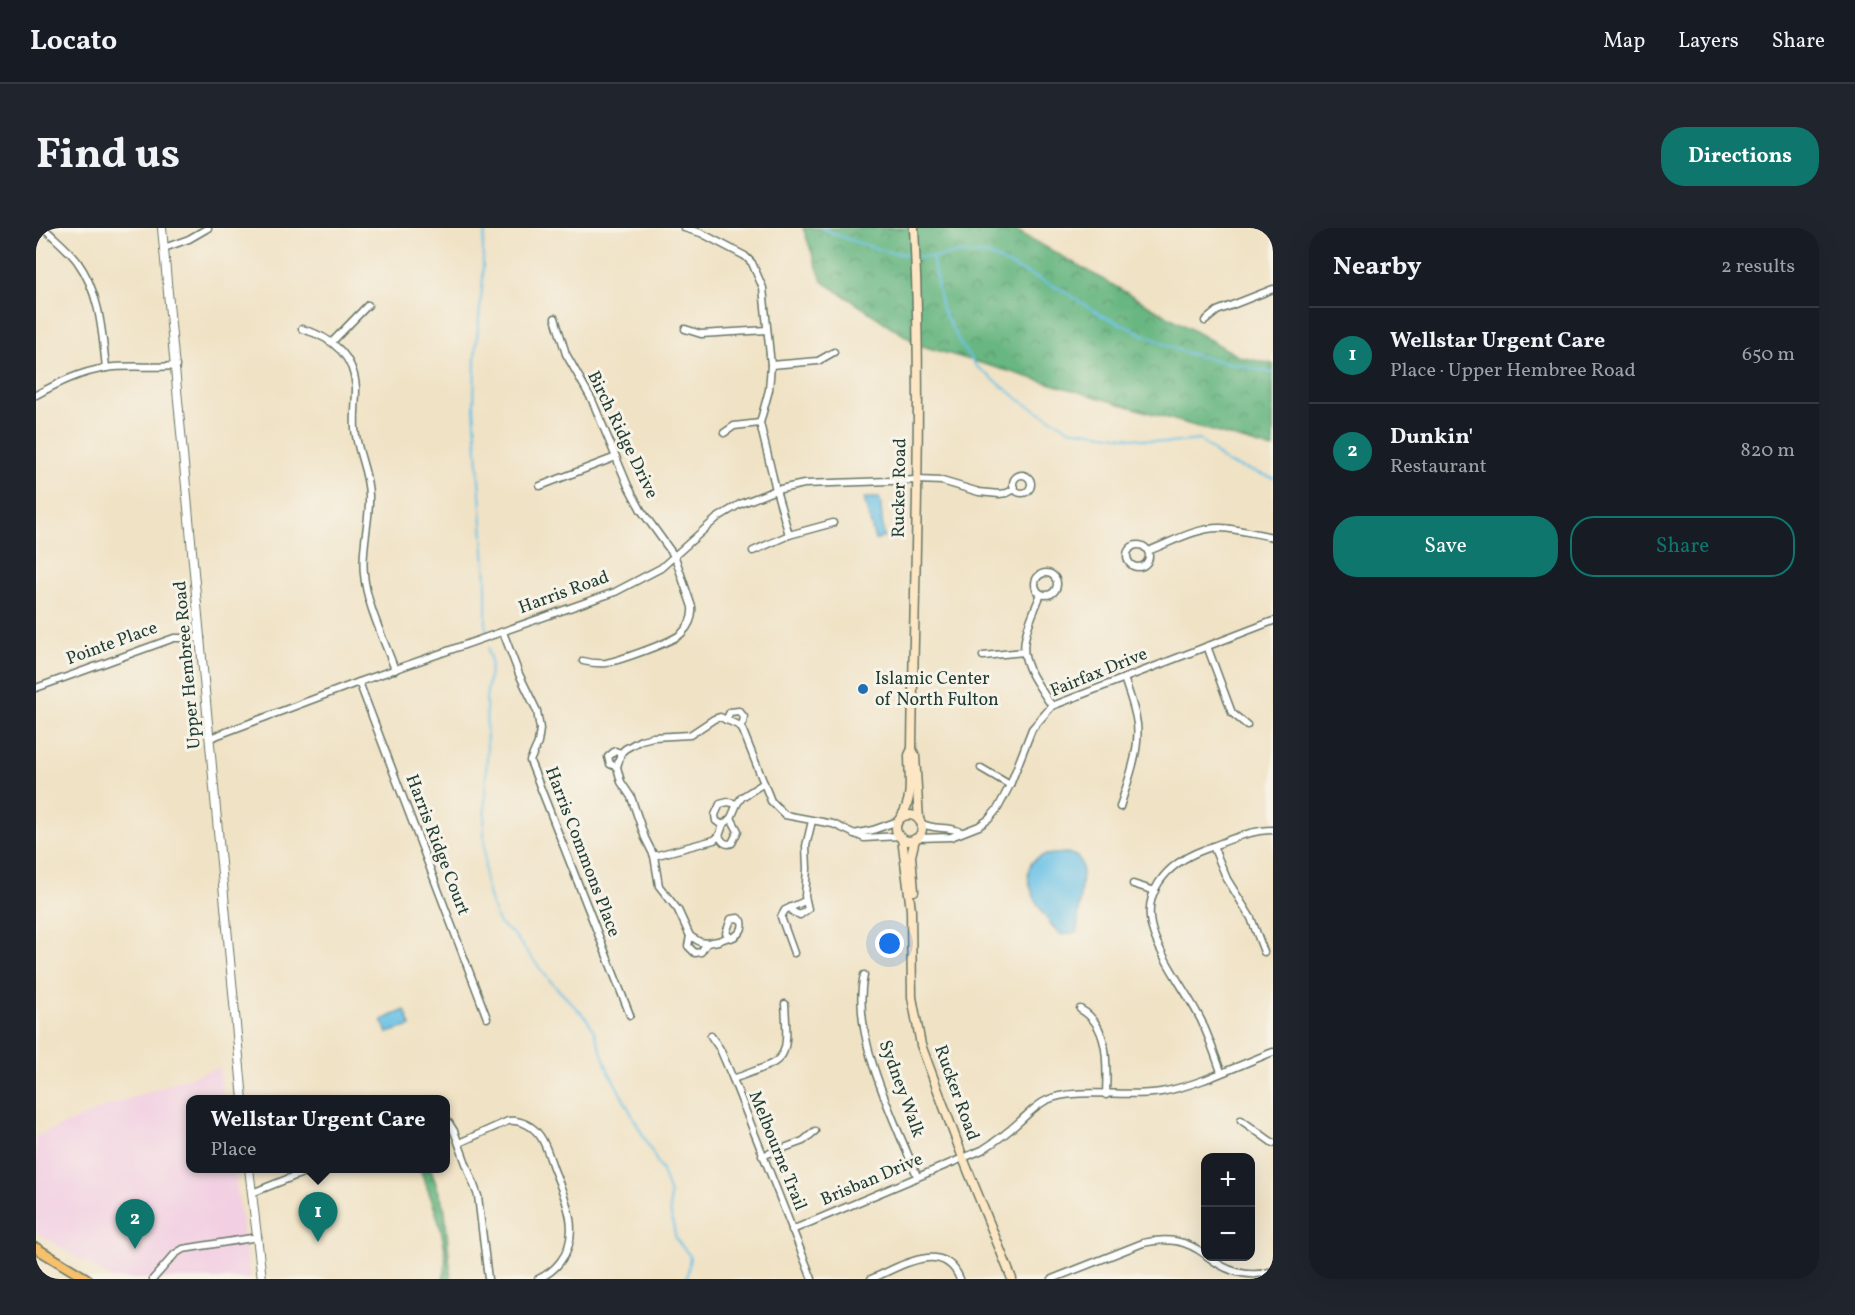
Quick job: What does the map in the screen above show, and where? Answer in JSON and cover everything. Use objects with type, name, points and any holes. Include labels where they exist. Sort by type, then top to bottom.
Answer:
[{"type":"highway","points":[[36,1248],[87,1279]]},
{"type":"main road","name":"Rucker Road","points":[[914,228],[918,342],[918,480],[912,749],[915,756],[920,821]]},
{"type":"main road","name":"Rucker Road","points":[[900,819],[908,808],[909,755],[912,749]]},
{"type":"main road","points":[[911,815],[920,821],[922,830],[916,838],[907,841],[900,837],[896,830],[900,819],[911,815]]},
{"type":"main road","name":"Rucker Road","points":[[900,837],[911,909],[912,997],[916,1029],[926,1062],[1012,1279]]},
{"type":"main road","name":"Rucker Road","points":[[911,909],[914,894],[911,856],[916,838]]},
{"type":"street","points":[[44,228],[69,252],[84,273],[99,310],[106,368]]},
{"type":"street","name":"Upper Hembree Road","points":[[162,228],[243,1095]]},
{"type":"street","points":[[164,248],[189,239],[208,228]]},
{"type":"street","points":[[684,228],[728,246],[752,263],[763,288],[771,365],[767,398],[760,423],[789,535]]},
{"type":"street","points":[[1205,321],[1217,311],[1273,289]]},
{"type":"street","points":[[332,342],[368,305]]},
{"type":"street","name":"Birch Ridge Drive","points":[[555,318],[566,354],[592,400],[615,457],[641,510],[675,557],[692,607],[691,620],[684,631],[673,639],[608,663],[596,664],[583,661]]},
{"type":"street","points":[[302,329],[318,333],[332,342],[347,358],[355,379],[355,432],[369,495],[363,555],[364,576],[368,595],[395,670]]},
{"type":"street","points":[[685,329],[701,334],[767,330]]},
{"type":"street","points":[[771,365],[818,361],[834,352]]},
{"type":"street","points":[[36,395],[85,372],[106,368],[176,366]]},
{"type":"street","points":[[724,433],[734,426],[760,423]]},
{"type":"street","points":[[540,486],[615,457]]},
{"type":"street","name":"Harris Road","points":[[210,738],[358,682],[615,592],[646,577],[675,557],[717,518],[740,504],[776,490],[815,484],[918,480],[942,481],[979,492],[999,494],[1015,489]]},
{"type":"street","points":[[753,550],[789,535],[833,523]]},
{"type":"street","points":[[1148,552],[1213,529],[1273,537]]},
{"type":"street","points":[[1041,594],[1026,629],[1024,652],[1030,675],[1052,706]]},
{"type":"street","name":"Fairfax Drive","points":[[916,838],[951,837],[979,826],[989,819],[998,808],[1010,785],[1032,729],[1052,706],[1273,621]]},
{"type":"street","name":"Harris Commons Place","points":[[503,632],[519,674],[537,711],[540,729],[538,743],[530,761],[630,1015]]},
{"type":"street","name":"Pointe Place","points":[[36,688],[174,638],[201,638]]},
{"type":"street","points":[[1207,646],[1232,713],[1247,725]]},
{"type":"street","points":[[982,656],[1024,652]]},
{"type":"street","points":[[1120,807],[1134,759],[1137,738],[1134,711],[1124,678]]},
{"type":"street","name":"Harris Ridge Court","points":[[358,682],[487,1018]]},
{"type":"street","points":[[726,720],[730,712],[739,711],[744,717],[740,726]]},
{"type":"street","points":[[729,937],[707,943],[690,936],[678,910],[660,886],[654,856],[645,838],[631,797],[621,782],[617,767],[621,753],[629,745],[653,737],[690,735],[720,717],[740,726],[771,801],[785,815],[833,824],[869,838],[900,837]]},
{"type":"street","points":[[617,767],[610,764],[608,759],[615,751],[621,753]]},
{"type":"street","points":[[981,768],[1010,785]]},
{"type":"street","points":[[654,856],[708,843],[719,836],[723,825],[731,818],[737,804],[748,792],[764,783]]},
{"type":"street","points":[[723,825],[716,821],[715,815],[720,804],[728,802],[737,804]]},
{"type":"street","points":[[719,836],[727,844],[732,843],[735,839],[738,831],[731,818]]},
{"type":"street","points":[[854,834],[873,830],[900,819]]},
{"type":"street","points":[[791,907],[797,915],[806,913],[808,907],[805,901],[806,846],[812,821]]},
{"type":"street","points":[[920,821],[931,828],[954,828],[961,832]]},
{"type":"street","points":[[1221,1072],[1202,1021],[1154,936],[1150,913],[1155,891],[1163,875],[1176,863],[1246,834],[1273,830]]},
{"type":"street","points":[[1213,846],[1227,879],[1251,918],[1264,952]]},
{"type":"street","points":[[1133,884],[1155,891]]},
{"type":"street","points":[[794,953],[782,917],[785,910],[805,901]]},
{"type":"street","points":[[690,936],[688,946],[695,953],[701,952],[707,943]]},
{"type":"street","name":"Sydney Walk","points":[[864,975],[861,990],[869,1054],[917,1176]]},
{"type":"street","points":[[733,1079],[772,1065],[786,1050],[785,1004]]},
{"type":"street","points":[[1080,1009],[1086,1012],[1093,1021],[1104,1044],[1107,1065],[1106,1095]]},
{"type":"street","name":"Melbourne Trail","points":[[711,1036],[720,1049],[733,1079],[812,1279]]},
{"type":"street","name":"Brisban Drive","points":[[792,1230],[982,1150],[1000,1138],[1033,1108],[1049,1099],[1068,1094],[1136,1095],[1161,1092],[1273,1052]]},
{"type":"street","points":[[459,1143],[514,1120],[525,1123],[540,1136],[566,1198],[572,1235],[565,1255],[553,1270],[538,1279]]},
{"type":"street","points":[[1240,1120],[1273,1143]]},
{"type":"street","points":[[450,1125],[478,1196],[488,1279]]},
{"type":"street","points":[[762,1156],[803,1141],[815,1131]]},
{"type":"street","points":[[250,1173],[262,1279]]},
{"type":"street","points":[[252,1193],[302,1173]]},
{"type":"street","points":[[153,1279],[175,1254],[183,1249],[258,1237]]},
{"type":"street","points":[[1052,1279],[1156,1239],[1171,1239],[1185,1243],[1201,1253]]},
{"type":"street","points":[[871,1279],[886,1276],[925,1257],[936,1257],[946,1261],[956,1270],[960,1279]]},
{"type":"street","points":[[1214,1261],[1236,1273],[1259,1274],[1273,1271]]},
{"type":"shaded area","points":[[219,1067],[223,1095],[186,1095],[186,1173],[235,1173],[250,1279],[112,1279],[36,1232],[36,1136],[111,1105]]},
{"type":"green space","points":[[803,228],[1012,228],[1240,357],[1273,364],[1273,449],[919,345],[822,281]]},
{"type":"green space","points":[[422,1173],[432,1173],[445,1210],[451,1279],[443,1279],[445,1253],[435,1209]]},
{"type":"water","points":[[864,498],[880,499],[884,537],[875,540]]},
{"type":"water","points":[[1067,853],[1079,859],[1082,873],[1077,932],[1062,935],[1049,922],[1037,902],[1029,881],[1029,872],[1031,864],[1038,858]]},
{"type":"water","points":[[405,1010],[411,1026],[387,1033],[382,1020]]},
{"type":"waterway","points":[[486,228],[475,358],[474,407],[486,581],[486,631]]},
{"type":"waterway","points":[[822,228],[866,245],[912,255]]},
{"type":"waterway","points":[[933,257],[960,253],[989,255],[1062,290],[1101,315],[1167,345],[1190,354],[1273,373]]},
{"type":"waterway","points":[[917,256],[932,257],[942,309],[960,343],[976,366],[1024,403],[1069,429],[1169,443],[1200,440],[1227,463],[1273,478]]},
{"type":"waterway","points":[[488,648],[491,663],[486,699],[484,829],[485,881],[490,900],[499,924],[513,934],[550,981],[587,1019],[594,1031],[608,1070],[662,1171],[670,1194],[670,1210],[676,1239],[690,1256],[687,1279]]},
{"type":"place","name":"Islamic Center of North Fulton","points":[[863,689]]},
{"type":"place","name":"Wellstar Urgent Care","points":[[318,1242]]},
{"type":"place","name":"Dunkin'","points":[[135,1249]]}]
